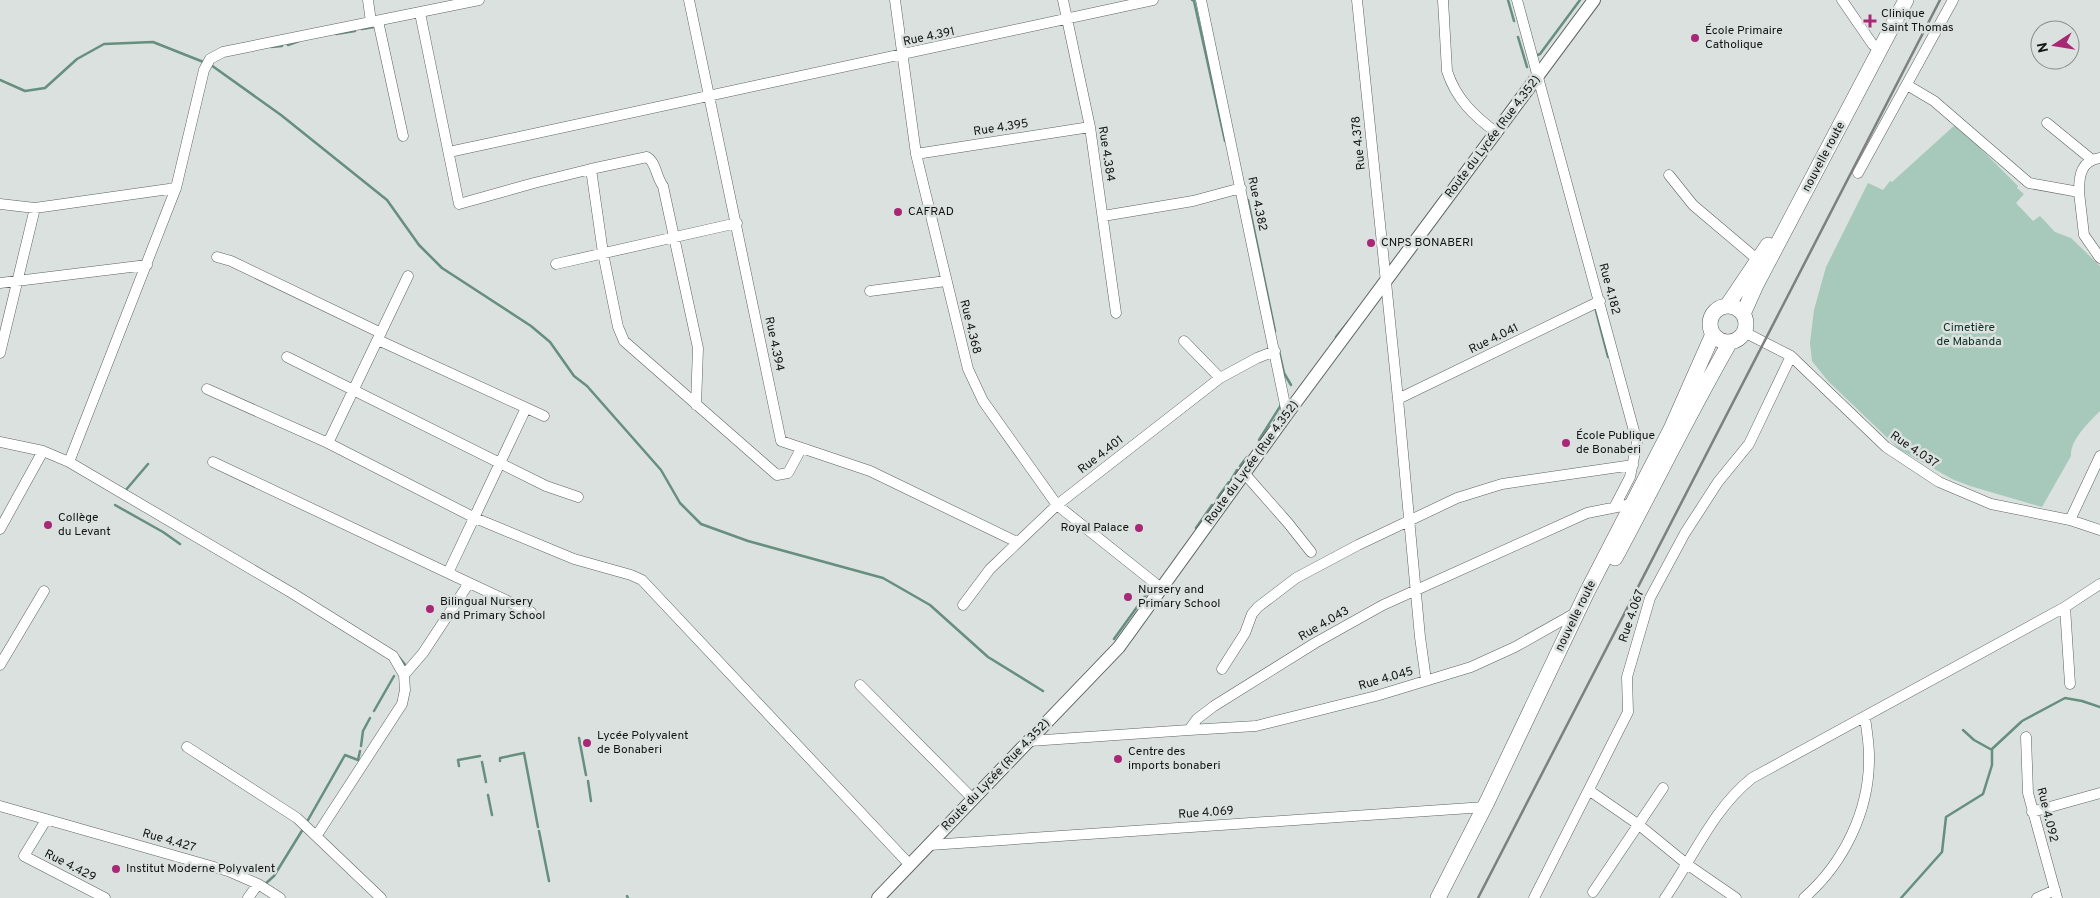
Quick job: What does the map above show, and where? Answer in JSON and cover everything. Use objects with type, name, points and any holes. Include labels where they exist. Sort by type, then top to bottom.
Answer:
[{"type":"highway","name":"nouvelle route","points":[[1727,306],[1775,234],[1874,45],[1902,1]]},
{"type":"highway","name":"nouvelle route","points":[[1743,314],[1756,285],[1902,1]]},
{"type":"highway","points":[[1727,306],[1736,308],[1743,314],[1746,323],[1744,332],[1738,339],[1730,342],[1720,340],[1714,334],[1710,326],[1712,316],[1718,309],[1727,306]]},
{"type":"highway","name":"nouvelle route","points":[[1438,898],[1485,807],[1577,612],[1671,429],[1714,334]]},
{"type":"highway","name":"nouvelle route","points":[[1448,898],[1496,806],[1593,600],[1646,502],[1692,407],[1730,342]]},
{"type":"main road","name":"Route du Lycée (Rue 4.352)","points":[[878,898],[1119,646],[1286,414],[1497,133],[1593,0]]},
{"type":"street","points":[[368,0],[403,136]]},
{"type":"street","points":[[69,462],[176,188],[204,70],[210,59],[223,52],[478,0]]},
{"type":"street","name":"Rue 4.394","points":[[689,0],[781,441],[870,471],[1017,542]]},
{"type":"street","name":"Rue 4.368","points":[[895,0],[916,154],[968,369],[982,402],[1057,505],[1161,588]]},
{"type":"street","name":"Rue 4.384","points":[[1063,0],[1090,127],[1116,313]]},
{"type":"street","name":"Rue 4.391","points":[[449,152],[1153,0]]},
{"type":"street","name":"Rue 4.382","points":[[1201,0],[1275,351],[1286,414]]},
{"type":"street","name":"Rue 4.378","points":[[1357,0],[1398,399],[1415,590],[1426,680]]},
{"type":"street","points":[[1443,0],[1447,71],[1450,79],[1469,110],[1497,133]]},
{"type":"street","name":"Rue 4.182","points":[[1516,0],[1600,301],[1637,442],[1630,478],[1615,506]]},
{"type":"street","points":[[1842,0],[1874,45]]},
{"type":"street","points":[[1858,173],[1952,0]]},
{"type":"street","points":[[420,12],[459,204],[591,169],[647,157],[650,158],[658,180],[663,186],[698,348],[696,405]]},
{"type":"street","points":[[1907,85],[1934,100],[2020,178],[2034,185],[2079,192]]},
{"type":"street","points":[[2047,123],[2096,159],[2082,170],[2079,192],[2084,235],[2100,258]]},
{"type":"street","name":"Rue 4.395","points":[[916,154],[1090,127]]},
{"type":"street","points":[[591,169],[603,253],[620,335],[630,347],[777,475],[788,473],[801,449]]},
{"type":"street","points":[[1669,174],[1693,205],[1758,260]]},
{"type":"street","points":[[0,204],[35,208],[176,188]]},
{"type":"street","points":[[1103,216],[1176,204],[1241,188]]},
{"type":"street","points":[[0,353],[35,208]]},
{"type":"street","points":[[556,264],[737,223]]},
{"type":"street","points":[[217,258],[231,261],[379,336],[544,416]]},
{"type":"street","points":[[0,283],[147,265]]},
{"type":"street","points":[[328,443],[408,276]]},
{"type":"street","points":[[870,291],[946,281]]},
{"type":"street","name":"Rue 4.041","points":[[1398,399],[1600,301]]},
{"type":"street","name":"Rue 4.037","points":[[1744,332],[1790,356],[1886,448],[1939,482],[1990,504],[2070,520],[2100,530]]},
{"type":"street","points":[[1184,341],[1220,378]]},
{"type":"street","name":"Rue 4.401","points":[[963,605],[990,569],[1057,505],[1220,378],[1251,361],[1275,351]]},
{"type":"street","name":"Rue 4.067","points":[[1534,898],[1590,791],[1628,712],[1627,677],[1640,625],[1650,598],[1685,533],[1718,482],[1749,444],[1790,356]]},
{"type":"street","points":[[287,357],[546,486],[578,497]]},
{"type":"street","points":[[207,389],[328,443],[475,518],[574,559],[631,575],[642,580],[910,865]]},
{"type":"street","points":[[448,573],[526,408]]},
{"type":"street","points":[[0,442],[42,451],[69,462],[292,593],[393,656],[404,676],[405,690],[402,704],[317,834]]},
{"type":"street","points":[[0,529],[42,451]]},
{"type":"street","points":[[2070,520],[2100,456]]},
{"type":"street","points":[[213,462],[531,612]]},
{"type":"street","points":[[1222,669],[1245,633],[1252,614],[1258,607],[1315,567],[1409,520],[1458,498],[1502,484],[1633,465]]},
{"type":"street","points":[[1244,473],[1288,523],[1310,552]]},
{"type":"street","name":"Rue 4.043","points":[[1189,730],[1197,719],[1214,706],[1315,644],[1415,590],[1587,513],[1632,504]]},
{"type":"street","points":[[404,676],[423,653],[468,583]]},
{"type":"street","points":[[1665,898],[1688,865],[1710,826],[1736,791],[1773,765],[1865,718],[1910,691],[2065,607],[2100,584]]},
{"type":"street","points":[[0,665],[44,591]]},
{"type":"street","points":[[2065,607],[2070,684]]},
{"type":"street","name":"Rue 4.045","points":[[1189,730],[1256,726],[1376,696],[1480,663],[1515,647],[1577,612]]},
{"type":"street","points":[[860,685],[973,799]]},
{"type":"street","points":[[1804,898],[1820,884],[1837,862],[1863,809],[1869,757],[1865,718]]},
{"type":"street","points":[[1030,740],[1189,730]]},
{"type":"street","name":"Rue 4.092","points":[[2026,737],[2026,769],[2032,812],[2056,894]]},
{"type":"street","points":[[187,747],[252,787],[317,834],[381,898]]},
{"type":"street","points":[[1593,892],[1663,788]]},
{"type":"street","points":[[1590,791],[1639,825],[1688,865],[1736,898]]},
{"type":"street","points":[[2032,812],[2100,793]]},
{"type":"street","name":"Rue 4.427","points":[[0,806],[228,870],[258,884],[280,898]]},
{"type":"street","name":"Rue 4.069","points":[[930,845],[1485,807]]},
{"type":"street","name":"Rue 4.429","points":[[46,820],[24,856],[105,898]]},
{"type":"street","points":[[248,898],[258,884]]},
{"type":"street","points":[[2037,898],[2056,894]]},
{"type":"green space","name":"Cimetière de Mabanda","points":[[1956,124],[2018,186],[2017,188],[2024,194],[2016,203],[2033,221],[2040,216],[2055,232],[2071,238],[2100,266],[2100,411],[2077,438],[2071,456],[2042,507],[1952,479],[1899,449],[1828,381],[1812,361],[1810,343],[1814,310],[1826,267],[1868,183],[1883,190],[1890,181],[1892,182]]},
{"type":"waterway","points":[[1192,0],[1194,1],[1225,141]]},
{"type":"waterway","points":[[1508,0],[1514,21]]},
{"type":"waterway","points":[[1535,56],[1540,54],[1580,0]]},
{"type":"waterway","points":[[362,29],[374,27]]},
{"type":"waterway","points":[[336,34],[355,31]]},
{"type":"waterway","points":[[1518,37],[1527,67]]},
{"type":"waterway","points":[[288,45],[299,41]]},
{"type":"waterway","points":[[0,80],[25,91],[45,88],[77,59],[104,44],[153,42],[206,63]]},
{"type":"waterway","points":[[271,47],[282,46]]},
{"type":"waterway","points":[[211,65],[281,115],[387,200],[419,245],[442,268],[531,326],[550,342],[574,376],[587,386],[661,470],[680,503],[701,524],[748,541],[883,578],[930,605],[988,657],[1043,691]]},
{"type":"waterway","points":[[1248,200],[1275,331]]},
{"type":"waterway","points":[[1596,311],[1608,357]]},
{"type":"waterway","points":[[1336,337],[1349,321]]},
{"type":"waterway","points":[[1279,351],[1284,373],[1291,385]]},
{"type":"waterway","points":[[1259,440],[1281,405]]},
{"type":"waterway","points":[[1240,466],[1247,457]]},
{"type":"waterway","points":[[125,491],[148,464]]},
{"type":"waterway","points":[[1231,480],[1237,470]]},
{"type":"waterway","points":[[1221,493],[1229,482]]},
{"type":"waterway","points":[[1216,501],[1220,494]]},
{"type":"waterway","points":[[115,505],[163,532],[180,544]]},
{"type":"waterway","points":[[1196,528],[1212,505]]},
{"type":"waterway","points":[[1114,639],[1150,589]]},
{"type":"waterway","points":[[398,656],[407,667]]},
{"type":"waterway","points":[[374,711],[394,676]]},
{"type":"waterway","points":[[2022,721],[2065,698],[2100,707]]},
{"type":"waterway","points":[[361,746],[363,731],[370,718]]},
{"type":"waterway","points":[[1901,898],[1942,852],[1946,817],[1983,794],[1992,765],[1992,749],[2021,722]]},
{"type":"waterway","points":[[1963,730],[1974,740],[1992,750]]},
{"type":"waterway","points":[[579,738],[586,775]]},
{"type":"waterway","points":[[308,820],[345,755],[358,760],[360,751]]},
{"type":"waterway","points":[[500,761],[500,758],[524,753],[538,827]]},
{"type":"waterway","points":[[459,766],[458,760],[480,756]]},
{"type":"waterway","points":[[482,762],[486,782]]},
{"type":"waterway","points":[[588,781],[591,801]]},
{"type":"waterway","points":[[488,795],[492,815]]},
{"type":"waterway","points":[[264,885],[274,876],[303,829]]},
{"type":"waterway","points":[[539,831],[549,881]]},
{"type":"railway","points":[[1478,898],[1940,0]]},
{"type":"place","name":"Clinique Saint Thomas","points":[[1870,21]]},
{"type":"place","name":"École Primaire Catholique","points":[[1695,38]]},
{"type":"place","name":"CAFRAD","points":[[898,212]]},
{"type":"place","name":"CNPS BONABERI","points":[[1371,243]]},
{"type":"place","name":"École Publique de Bonaberi","points":[[1566,443]]},
{"type":"place","name":"Collège du Levant","points":[[48,525]]},
{"type":"place","name":"Royal Palace","points":[[1139,528]]},
{"type":"place","name":"Nursery and Primary School","points":[[1128,597]]},
{"type":"place","name":"Bilingual Nursery and Primary School","points":[[430,609]]},
{"type":"place","name":"Lycée Polyvalent de Bonaberi","points":[[587,743]]},
{"type":"place","name":"Centre des imports bonaberi","points":[[1118,759]]},
{"type":"place","name":"Institut Moderne Polyvalent","points":[[116,869]]}]
